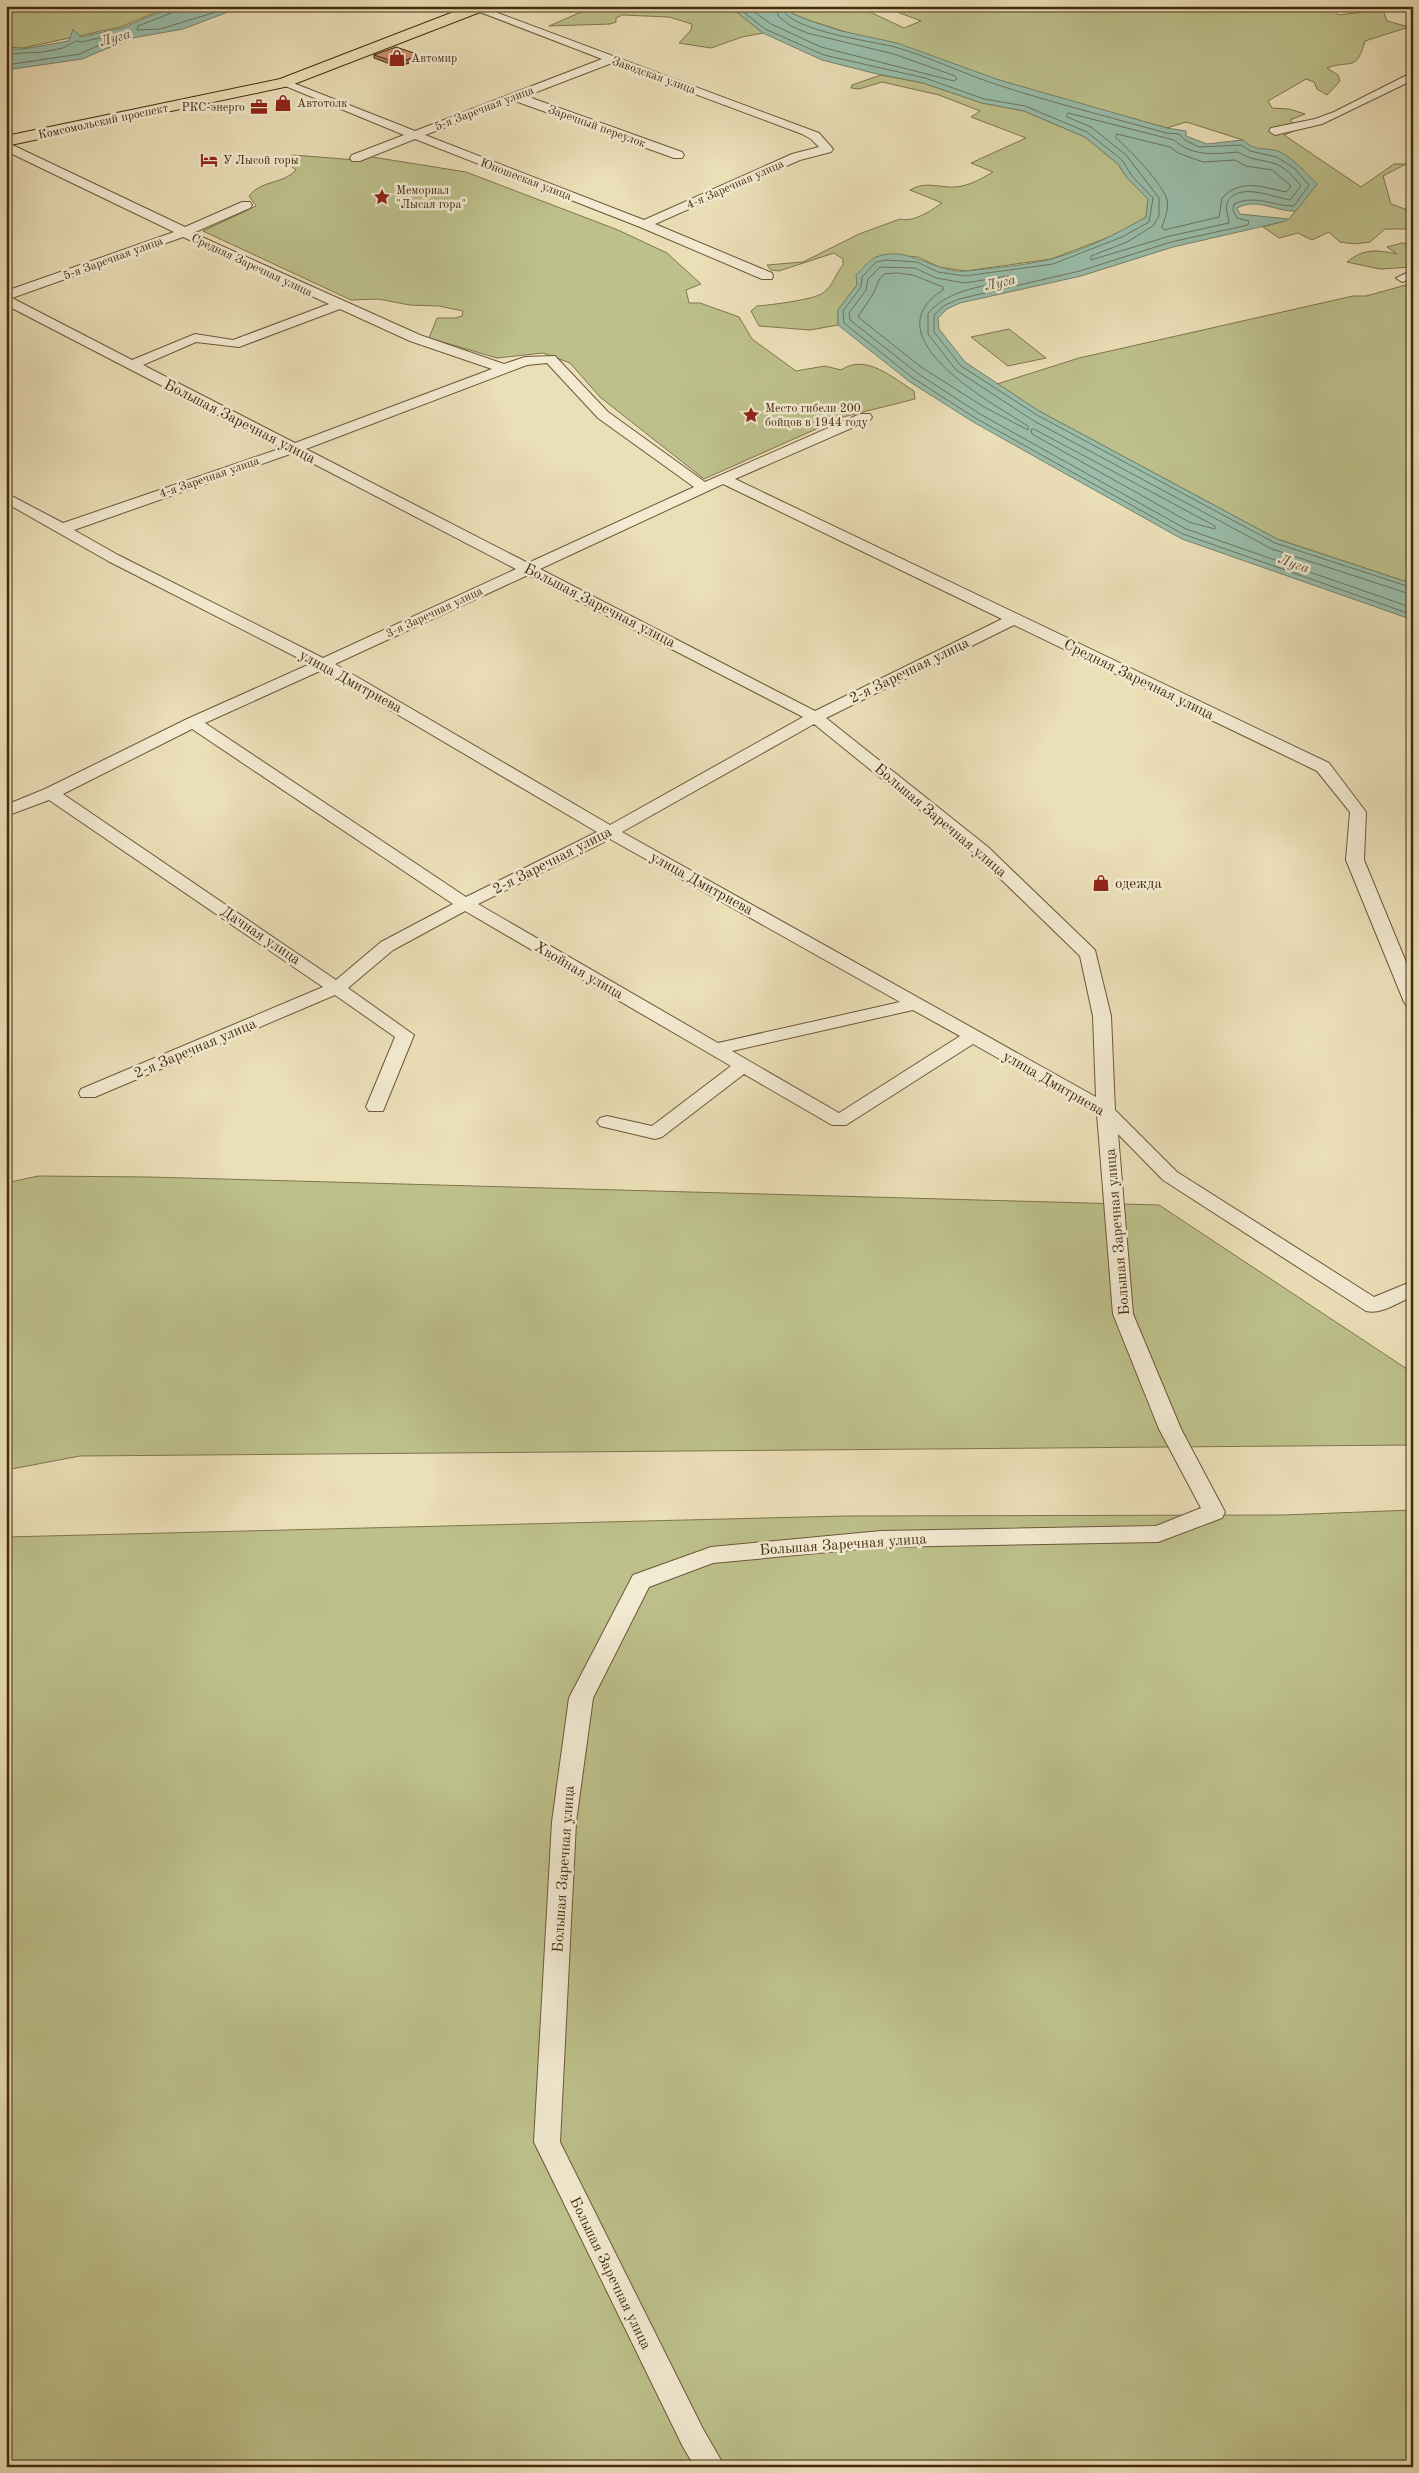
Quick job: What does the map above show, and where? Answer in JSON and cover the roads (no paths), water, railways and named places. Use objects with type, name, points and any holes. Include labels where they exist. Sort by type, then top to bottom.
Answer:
[{"type":"main road","name":"Комсомольский проспект","points":[[6,140],[284,83],[480,8]]},
{"type":"street","name":"Заводская улица","points":[[480,8],[806,131],[827,149]]},
{"type":"street","name":"5-я Заречная улица","points":[[356,158],[612,59]]},
{"type":"street","points":[[1275,130],[1318,122],[1338,114],[1413,75]]},
{"type":"street","name":"Юношеская улица","points":[[284,83],[644,224],[767,276]]},
{"type":"street","name":"Заречный переулок","points":[[516,97],[678,155]]},
{"type":"street","name":"Средняя Заречная улица","points":[[6,146],[185,232],[189,236],[338,305],[415,338],[505,369]]},
{"type":"street","name":"4-я Заречная улица","points":[[644,224],[796,157],[827,149]]},
{"type":"street","name":"5-я Заречная улица","points":[[6,298],[185,232],[246,204]]},
{"type":"street","name":"Большая Заречная улица","points":[[6,298],[292,448],[815,717],[982,851],[1089,954],[1102,1016],[1106,1111],[1123,1314],[1170,1429],[1214,1512],[1158,1534],[881,1539],[711,1555],[641,1581],[581,1698],[564,1822],[546,2142],[693,2438],[711,2467]]},
{"type":"street","points":[[132,365],[195,338],[234,344],[338,305]]},
{"type":"street","name":"4-я Заречная улица","points":[[61,529],[292,448],[525,362],[550,359],[603,415],[645,448],[704,488]]},
{"type":"street","name":"3-я Заречная улица","points":[[6,811],[51,793],[193,722],[323,664],[528,568],[865,417]]},
{"type":"street","name":"Средняя Заречная улица","points":[[723,480],[1322,767],[1358,812],[1355,860],[1413,1002]]},
{"type":"street","name":"улица Дмитриева","points":[[6,496],[113,558],[323,664],[610,832],[1106,1111],[1170,1176],[1373,1306],[1413,1288]]},
{"type":"street","name":"2-я Заречная улица","points":[[88,1092],[338,988],[388,946],[465,904],[610,832],[815,717],[1013,619]]},
{"type":"street","name":"Хвойная улица","points":[[193,722],[465,904],[839,1121],[973,1036]]},
{"type":"street","name":"Дачная улица","points":[[51,793],[405,1035],[376,1107]]},
{"type":"street","points":[[715,1049],[917,1004]]},
{"type":"street","points":[[607,1122],[655,1133],[744,1066]]},
{"type":"water","name":"Луга","points":[[174,6],[247,6],[241,11],[228,12],[183,29],[132,38],[82,59],[6,70],[6,49],[23,49],[69,41],[73,29],[81,37],[122,28]]},
{"type":"water","name":"Луга","points":[[729,6],[784,6],[793,14],[841,31],[897,43],[999,80],[1167,128],[1186,131],[1186,136],[1207,144],[1243,140],[1252,147],[1280,152],[1295,162],[1317,184],[1296,211],[1259,204],[1245,205],[1237,208],[1240,214],[1288,219],[1286,221],[1173,247],[1081,276],[960,303],[947,309],[938,318],[939,329],[965,362],[1039,411],[1277,539],[1413,584],[1413,620],[1182,539],[975,423],[910,382],[838,325],[838,310],[857,285],[856,275],[873,258],[888,254],[900,254],[956,271],[1043,261],[1088,246],[1146,217],[1148,199],[1128,179],[1118,164],[1085,137],[1024,111],[982,103],[923,83],[822,60],[763,33]]},
{"type":"place","name":"Автомир","points":[[397,58]]},
{"type":"place","name":"Автотолк","points":[[283,103]]},
{"type":"place","name":"РКС-энерго","points":[[259,107]]},
{"type":"place","name":"У Лысой горы","points":[[209,160]]},
{"type":"place","name":"Мемориал \"Лысая гора\"","points":[[382,197]]},
{"type":"place","name":"Место гибели 200 бойцов в 1944 году","points":[[751,415]]},
{"type":"place","name":"одежда","points":[[1101,883]]}]
